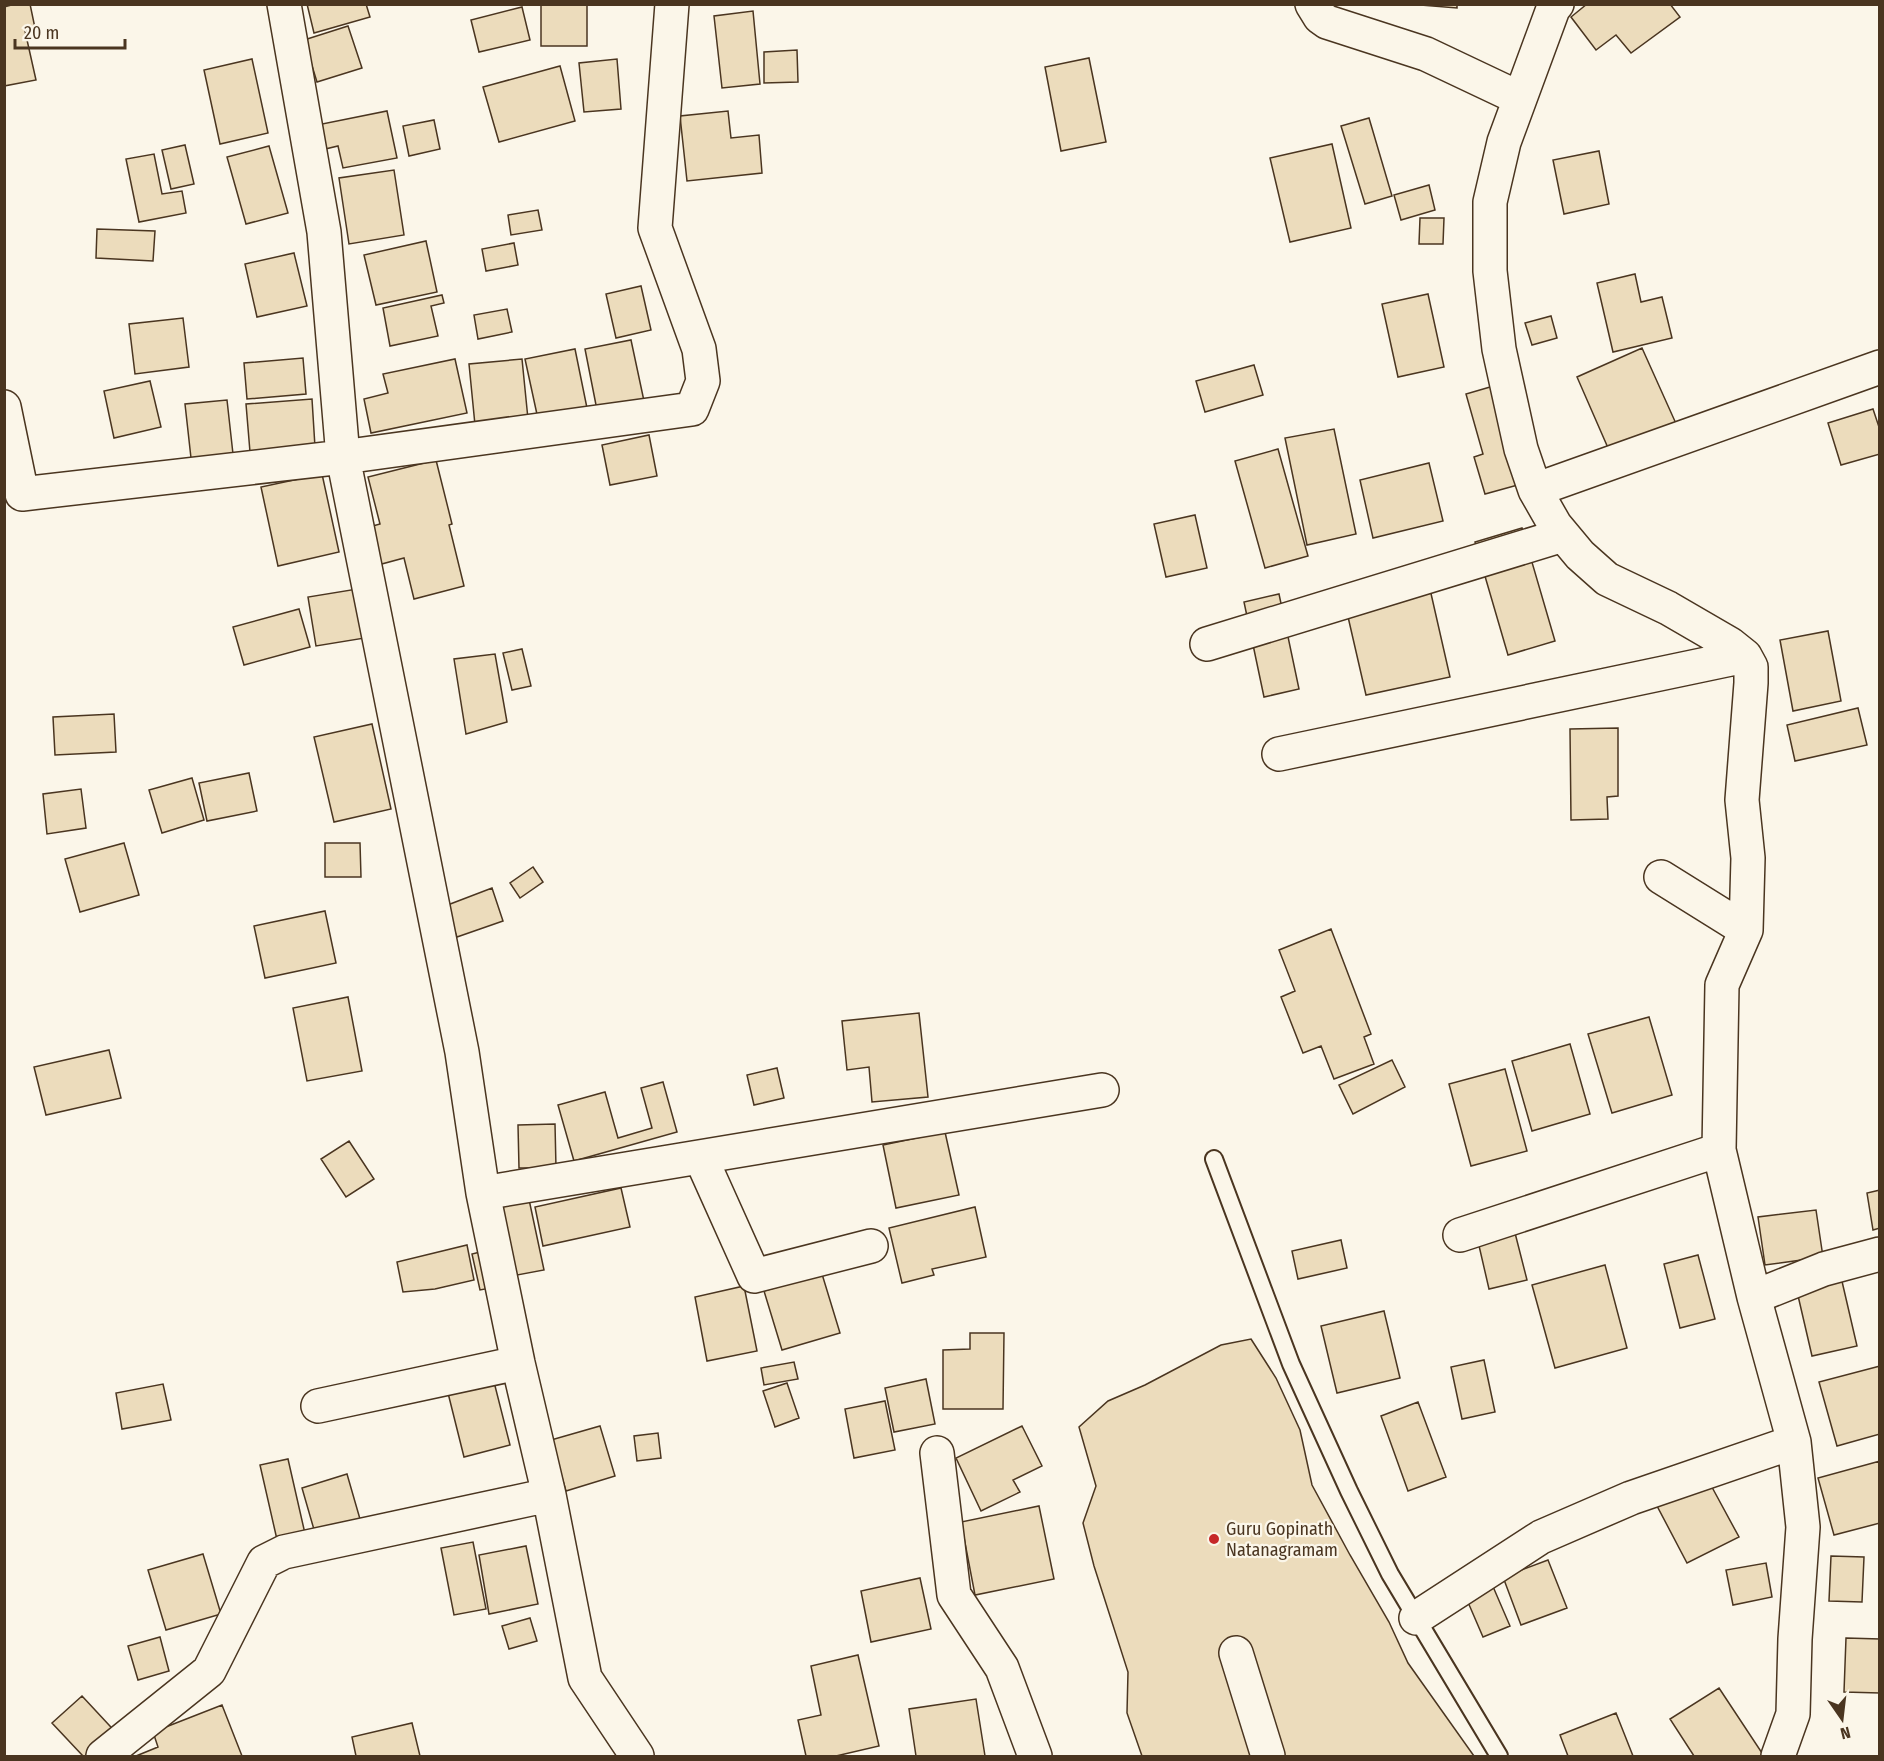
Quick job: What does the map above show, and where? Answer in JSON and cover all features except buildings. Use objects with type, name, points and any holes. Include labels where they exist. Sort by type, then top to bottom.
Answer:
[{"type":"street","points":[[284,4],[324,232],[343,457],[462,1052],[483,1193],[518,1363],[549,1495],[585,1678],[637,1756]]},
{"type":"street","points":[[4,406],[22,494],[343,457],[692,409],[703,381],[699,349],[655,228],[672,4]]},
{"type":"street","points":[[1312,4],[1320,17],[1327,22],[1426,54],[1519,98]]},
{"type":"street","points":[[1557,4],[1553,9],[1504,141],[1490,202],[1490,271],[1501,360],[1521,448],[1534,490],[1555,525],[1580,555],[1607,579],[1668,608],[1730,644],[1745,656],[1750,668],[1751,683],[1742,800],[1748,858],[1746,930],[1722,985],[1719,1150],[1754,1297],[1794,1442],[1803,1527],[1795,1639],[1793,1714],[1778,1756]]},
{"type":"street","points":[[1534,490],[1880,367]]},
{"type":"street","points":[[1207,644],[1563,535]]},
{"type":"street","points":[[1279,754],[1745,656]]},
{"type":"street","points":[[1661,878],[1746,930]]},
{"type":"street","points":[[483,1193],[1102,1090]]},
{"type":"street","points":[[1460,1235],[1719,1150]]},
{"type":"street","points":[[701,1158],[754,1276],[871,1246]]},
{"type":"street","points":[[1754,1297],[1824,1269],[1880,1254]]},
{"type":"street","points":[[318,1406],[518,1363]]},
{"type":"street","points":[[1416,1618],[1541,1538],[1631,1498],[1794,1442]]},
{"type":"street","points":[[937,1453],[954,1595],[1002,1668],[1035,1756]]},
{"type":"street","points":[[103,1756],[209,1671],[264,1562],[284,1552],[549,1495]]},
{"type":"street","points":[[1236,1653],[1268,1756]]},
{"type":"lane","points":[[1214,1159],[1291,1364],[1359,1512],[1390,1574],[1499,1756]]},
{"type":"place","name":"Guru Gopinath Natanagramam","points":[[1214,1539]]}]
